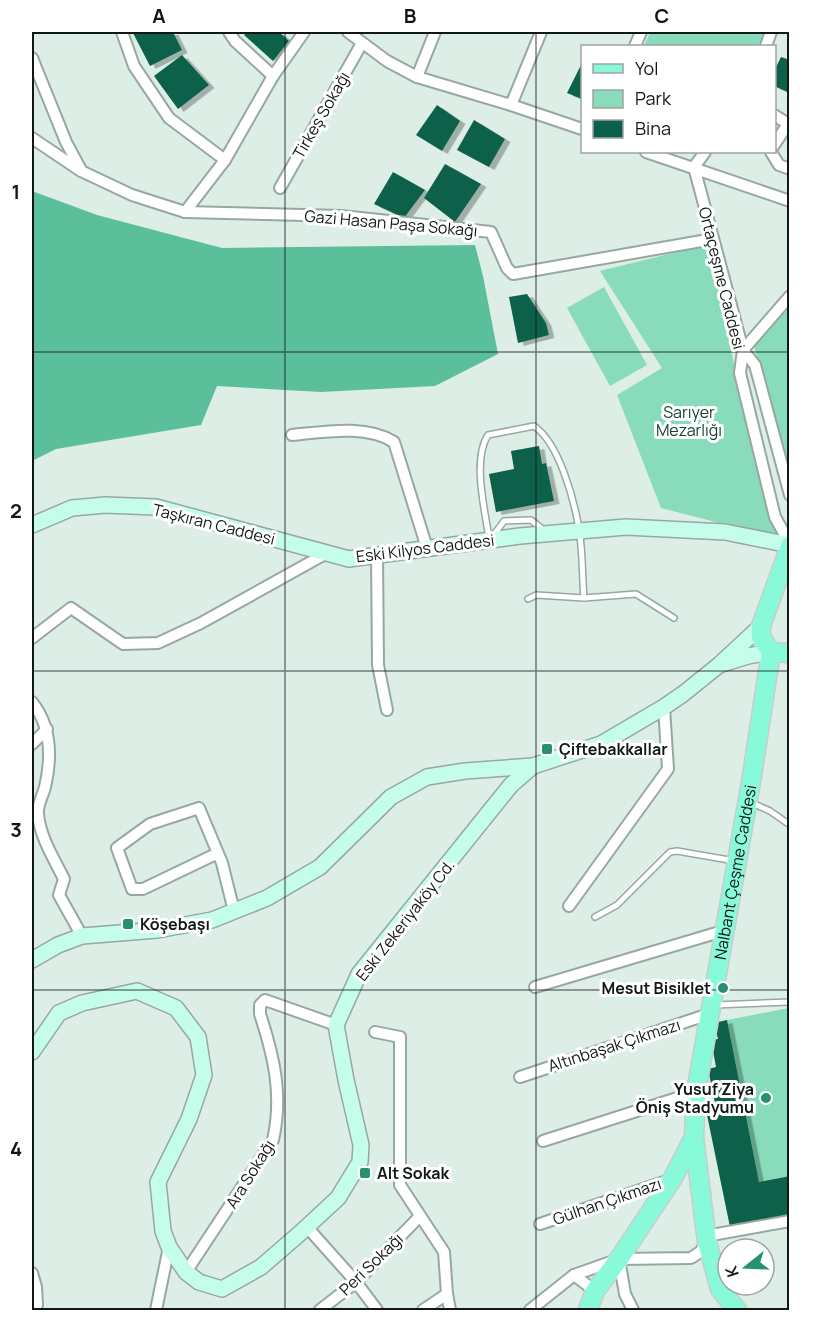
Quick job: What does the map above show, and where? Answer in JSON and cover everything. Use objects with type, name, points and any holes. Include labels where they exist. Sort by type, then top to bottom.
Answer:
[{"type":"main road","points":[[780,653],[761,637],[761,626],[789,545]]},
{"type":"main road","name":"Nalbant Çeşme Caddesi","points":[[588,1311],[595,1291],[673,1178],[694,1137],[696,1092],[723,931],[780,653]]},
{"type":"main road","points":[[694,1137],[707,1239],[720,1289],[737,1311]]},
{"type":"main road","points":[[673,1178],[685,1178],[698,1187],[702,1199]]},
{"type":"street","points":[[122,32],[134,66],[169,118],[225,160]]},
{"type":"street","points":[[229,32],[235,41],[273,76]]},
{"type":"street","points":[[32,138],[81,171],[132,195],[185,212],[225,160],[273,76],[304,32]]},
{"type":"street","points":[[348,32],[387,61],[417,77],[512,105],[581,129]]},
{"type":"street","points":[[417,77],[435,32]]},
{"type":"street","points":[[512,105],[541,32]]},
{"type":"street","name":"Tirkeş Sokağı","points":[[280,188],[362,43]]},
{"type":"street","points":[[32,58],[66,142],[81,171]]},
{"type":"street","points":[[776,116],[789,124],[776,142]]},
{"type":"street","points":[[649,153],[789,201]]},
{"type":"street","points":[[694,167],[704,153]]},
{"type":"street","points":[[772,153],[779,165],[789,169]]},
{"type":"street","name":"Ortaçeşme Caddesi","points":[[694,167],[743,350],[740,373],[775,517],[789,545]]},
{"type":"street","name":"Gazi Hasan Paşa Sokağı","points":[[185,212],[342,216],[491,232],[507,268],[513,274],[713,239]]},
{"type":"street","points":[[789,296],[743,350],[755,365],[789,495]]},
{"type":"street","points":[[292,435],[331,431],[367,433],[385,436],[394,442],[427,548]]},
{"type":"street","name":"Taşkıran Caddesi","points":[[32,525],[72,508],[105,505],[156,507],[327,553]]},
{"type":"street","name":"Eski Kilyos Caddesi","points":[[327,553],[350,559],[549,533],[626,527],[725,532],[789,545]]},
{"type":"street","points":[[32,638],[71,608],[123,644],[158,643],[201,623],[327,553]]},
{"type":"street","points":[[377,555],[378,665],[387,710]]},
{"type":"street","points":[[32,960],[58,945],[82,936],[157,930],[212,920],[267,898],[320,867],[391,797],[427,777],[465,771],[533,766],[601,744],[664,707],[719,665],[761,626]]},
{"type":"street","points":[[719,665],[748,656],[780,653]]},
{"type":"street","points":[[32,702],[40,712],[47,729],[49,752],[45,784],[38,812],[43,836],[64,879],[59,895],[82,936]]},
{"type":"street","points":[[569,906],[668,769],[664,707]]},
{"type":"street","points":[[32,744],[47,729]]},
{"type":"street","name":"Eski Zekeriyaköy Cd.","points":[[336,1024],[359,974],[511,785],[533,766]]},
{"type":"street","points":[[218,853],[143,889],[132,888],[117,848],[150,824],[199,808],[218,853],[234,911]]},
{"type":"street","points":[[535,987],[723,931]]},
{"type":"street","points":[[32,1052],[58,1013],[82,1003],[137,991],[176,1008],[198,1037],[204,1075],[189,1119],[158,1182],[163,1231],[169,1247],[186,1272],[199,1282],[222,1289],[261,1267],[307,1227],[338,1198],[360,1162],[361,1145],[336,1024]]},
{"type":"street","name":"Ara Sokağı","points":[[186,1272],[273,1140],[278,1118],[277,1073],[260,1005],[264,1000],[336,1024]]},
{"type":"street","name":"Altınbaşak Çıkmazı","points":[[520,1077],[710,1009]]},
{"type":"street","points":[[375,1032],[400,1037],[400,1185],[444,1252],[450,1311]]},
{"type":"street","points":[[543,1141],[696,1092]]},
{"type":"street","name":"Gülhan Çıkmazı","points":[[540,1224],[673,1178]]},
{"type":"street","name":"Peri Sokağı","points":[[320,1311],[356,1282],[420,1216]]},
{"type":"street","points":[[530,1311],[574,1275],[619,1259],[691,1258],[700,1252],[707,1239],[789,1221]]},
{"type":"street","points":[[307,1227],[356,1282],[377,1311]]},
{"type":"street","points":[[156,1311],[169,1247]]},
{"type":"street","points":[[619,1259],[625,1294],[633,1311]]},
{"type":"street","points":[[32,1273],[37,1305]]},
{"type":"street","points":[[574,1275],[595,1291]]},
{"type":"street","points":[[423,1311],[447,1294]]},
{"type":"lane","points":[[489,540],[480,470],[483,443],[488,435],[534,426],[542,432],[557,457],[572,497],[579,531],[584,598]]},
{"type":"lane","points":[[528,599],[536,595],[584,598],[636,594],[674,618]]},
{"type":"lane","points":[[748,801],[770,811],[789,825]]},
{"type":"lane","points":[[595,917],[617,905],[670,852],[677,851],[736,862]]},
{"type":"lane","points":[[710,1009],[789,1002]]},
{"type":"green space","points":[[650,32],[768,32],[762,45],[644,45]]},
{"type":"green space","points":[[32,191],[97,215],[222,248],[475,245],[498,354],[435,386],[321,392],[217,386],[201,425],[56,449],[32,461]]},
{"type":"green space","name":"Sarıyer Mezarlığı","points":[[709,244],[739,388],[782,539],[661,508],[617,395],[662,368],[600,271]]},
{"type":"green space","points":[[604,287],[647,365],[610,386],[567,308]]},
{"type":"green space","name":"Sarıyer Mezarlığı","points":[[789,307],[789,476],[754,346]]},
{"type":"green space","name":"Yusuf Ziya Öniş Stadyumu","points":[[789,1008],[789,1176],[759,1182],[727,1020]]},
{"type":"building","points":[[173,32],[182,50],[150,66],[133,33]]},
{"type":"building","points":[[248,32],[279,32],[289,41],[273,61],[244,35]]},
{"type":"building","points":[[182,55],[209,85],[178,109],[154,76]]},
{"type":"building","points":[[781,57],[790,60],[790,93],[776,87],[776,67]]},
{"type":"building","points":[[581,65],[581,99],[567,93]]},
{"type":"building","points":[[437,105],[460,121],[442,151],[416,135]]},
{"type":"building","points":[[474,120],[505,139],[489,167],[457,150]]},
{"type":"building","points":[[445,164],[481,184],[455,222],[424,198]]},
{"type":"building","points":[[393,172],[425,190],[404,218],[374,204]]},
{"type":"building","points":[[527,294],[546,323],[549,335],[518,343],[509,297]]},
{"type":"building","points":[[539,446],[542,464],[546,463],[554,501],[496,512],[489,474],[514,469],[511,451]]},
{"type":"building","points":[[727,1020],[759,1182],[790,1176],[790,1215],[730,1227],[706,1110],[716,1108],[708,1069],[716,1067],[711,1040],[718,1039],[714,1023]]},
{"type":"place","name":"Çiftebakkallar","points":[[547,749]]},
{"type":"place","name":"Köşebaşı","points":[[128,924]]},
{"type":"place","name":"Mesut Bisiklet","points":[[723,988]]},
{"type":"place","name":"Yusuf Ziya Öniş Stadyumu","points":[[766,1098]]},
{"type":"place","name":"Alt Sokak","points":[[365,1173]]}]
